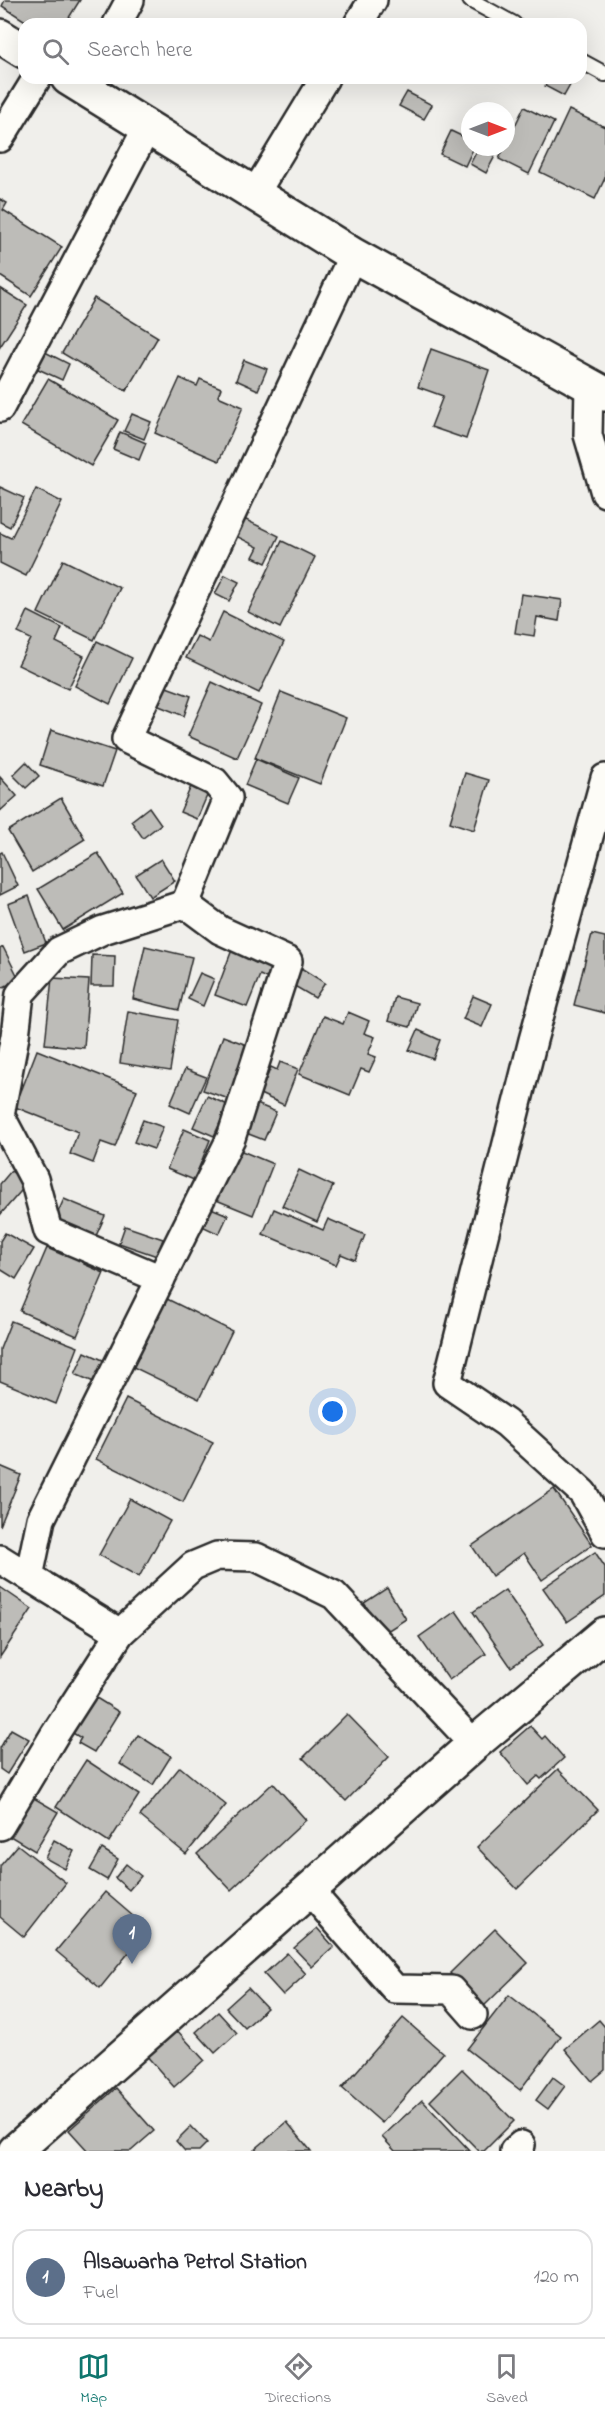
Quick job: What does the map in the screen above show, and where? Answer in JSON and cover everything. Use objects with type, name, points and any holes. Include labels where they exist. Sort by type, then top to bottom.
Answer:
[{"type":"street","points":[[120,18],[130,0]]},
{"type":"street","points":[[362,18],[373,0]]},
{"type":"street","points":[[0,36],[18,47]]},
{"type":"street","points":[[0,138],[33,84]]},
{"type":"street","points":[[82,84],[147,128],[353,255],[597,390],[588,435],[605,493]]},
{"type":"street","points":[[254,195],[321,84]]},
{"type":"street","points":[[0,408],[147,128]]},
{"type":"street","points":[[161,1279],[48,1231],[34,1179],[0,1114],[15,1036],[20,994],[59,951],[103,930],[184,904],[228,798],[215,782],[126,739],[353,255]]},
{"type":"street","points":[[605,778],[533,1040],[447,1383],[506,1423],[582,1493],[605,1533]]},
{"type":"street","points":[[29,1577],[41,1520],[231,1138],[288,961],[220,930],[184,904]]},
{"type":"street","points":[[0,1826],[55,1734],[120,1633],[193,1566],[217,1556],[256,1557],[334,1595],[474,1744]]},
{"type":"street","points":[[0,1560],[120,1633]]},
{"type":"street","points":[[15,2151],[474,1744],[605,1634]]},
{"type":"street","points":[[309,1890],[394,1989],[451,1990],[473,2015]]},
{"type":"lane","points":[[470,0],[503,18]]},
{"type":"lane","points":[[587,64],[605,74]]},
{"type":"building","points":[[5,0],[80,0],[69,18],[21,18],[2,6]]},
{"type":"building","points":[[546,84],[571,84],[564,96],[545,86]]},
{"type":"building","points":[[407,92],[432,105],[424,119],[399,106]]},
{"type":"building","points":[[524,107],[554,122],[529,174],[499,159],[500,156],[515,156],[515,126]]},
{"type":"building","points":[[569,110],[605,127],[605,178],[595,199],[540,172]]},
{"type":"building","points":[[451,131],[461,136],[461,156],[470,156],[465,166],[440,154]]},
{"type":"building","points":[[474,156],[495,156],[486,173],[470,164]]},
{"type":"building","points":[[0,199],[7,203],[3,210],[62,247],[31,296],[0,276]]},
{"type":"building","points":[[0,288],[27,305],[0,347]]},
{"type":"building","points":[[94,298],[158,337],[126,391],[62,353]]},
{"type":"building","points":[[431,349],[489,370],[466,439],[431,427],[443,396],[418,387]]},
{"type":"building","points":[[43,351],[69,364],[62,380],[36,368]]},
{"type":"building","points":[[244,360],[267,369],[258,390],[236,380]]},
{"type":"building","points":[[180,378],[197,386],[200,379],[221,388],[218,396],[243,407],[219,461],[155,433]]},
{"type":"building","points":[[48,379],[118,420],[91,466],[21,425]]},
{"type":"building","points":[[132,414],[151,422],[144,439],[124,431]]},
{"type":"building","points":[[120,432],[146,443],[139,460],[113,449]]},
{"type":"building","points":[[0,487],[24,498],[10,527],[0,522]]},
{"type":"building","points":[[36,489],[62,502],[26,576],[0,563],[0,533],[11,538]]},
{"type":"building","points":[[244,519],[279,536],[266,563],[253,557],[258,547],[236,536]]},
{"type":"building","points":[[282,541],[315,557],[280,628],[248,612]]},
{"type":"building","points":[[63,560],[120,588],[94,640],[38,613]]},
{"type":"building","points":[[225,575],[239,582],[229,601],[215,594]]},
{"type":"building","points":[[521,594],[562,600],[559,621],[537,617],[534,636],[515,633]]},
{"type":"building","points":[[28,611],[62,628],[56,642],[84,656],[68,689],[18,665],[31,639],[18,633]]},
{"type":"building","points":[[223,612],[284,642],[259,693],[186,658],[197,636],[209,642]]},
{"type":"building","points":[[97,641],[132,658],[110,704],[75,686]]},
{"type":"building","points":[[212,682],[261,705],[237,758],[188,736]]},
{"type":"building","points":[[161,685],[191,696],[184,716],[154,704]]},
{"type":"building","points":[[281,692],[346,718],[320,784],[255,758]]},
{"type":"building","points":[[51,730],[115,751],[103,786],[40,765]]},
{"type":"building","points":[[256,759],[299,778],[288,803],[245,785]]},
{"type":"building","points":[[26,762],[39,776],[26,788],[13,775]]},
{"type":"building","points":[[465,773],[489,780],[474,830],[450,822]]},
{"type":"building","points":[[0,777],[17,796],[0,811]]},
{"type":"building","points":[[192,784],[209,791],[197,819],[180,812]]},
{"type":"building","points":[[61,798],[85,839],[32,872],[8,831]]},
{"type":"building","points":[[149,807],[161,824],[143,838],[131,821]]},
{"type":"building","points":[[2,852],[18,886],[0,895],[0,853]]},
{"type":"building","points":[[98,853],[123,893],[63,930],[38,889]]},
{"type":"building","points":[[161,859],[175,881],[150,897],[136,875]]},
{"type":"building","points":[[29,896],[46,943],[25,951],[8,904]]},
{"type":"building","points":[[592,934],[605,937],[605,1013],[574,1005]]},
{"type":"building","points":[[145,946],[192,957],[179,1010],[133,999]]},
{"type":"building","points":[[3,947],[19,979],[0,989],[0,949]]},
{"type":"building","points":[[233,947],[274,962],[268,979],[260,975],[247,1007],[215,995]]},
{"type":"building","points":[[92,955],[115,956],[114,986],[91,986]]},
{"type":"building","points":[[301,968],[325,983],[315,998],[291,984]]},
{"type":"building","points":[[200,973],[214,979],[203,1006],[188,999]]},
{"type":"building","points":[[52,978],[89,980],[84,1048],[45,1044]]},
{"type":"building","points":[[473,996],[492,1004],[482,1027],[463,1019]]},
{"type":"building","points":[[395,997],[417,1003],[410,1027],[388,1021]]},
{"type":"building","points":[[128,1011],[178,1020],[170,1071],[120,1063]]},
{"type":"building","points":[[348,1012],[369,1021],[364,1033],[375,1037],[368,1054],[376,1057],[369,1072],[361,1069],[350,1095],[299,1074],[323,1016],[343,1024]]},
{"type":"building","points":[[418,1030],[440,1040],[433,1059],[409,1050]]},
{"type":"building","points":[[223,1036],[255,1048],[240,1089],[233,1086],[229,1099],[203,1090]]},
{"type":"building","points":[[37,1050],[137,1090],[115,1147],[101,1142],[93,1163],[70,1154],[78,1132],[15,1107]]},
{"type":"building","points":[[280,1062],[298,1069],[284,1105],[260,1094],[271,1067],[277,1070]]},
{"type":"building","points":[[185,1069],[206,1077],[190,1113],[170,1104]]},
{"type":"building","points":[[207,1096],[228,1105],[214,1136],[193,1127]]},
{"type":"building","points":[[252,1102],[276,1112],[264,1140],[241,1131]]},
{"type":"building","points":[[143,1120],[163,1127],[154,1149],[134,1142]]},
{"type":"building","points":[[184,1129],[210,1140],[194,1180],[167,1169]]},
{"type":"building","points":[[230,1146],[273,1164],[253,1215],[209,1197]]},
{"type":"building","points":[[299,1170],[333,1186],[317,1222],[282,1206]]},
{"type":"building","points":[[11,1171],[27,1184],[0,1215],[0,1184]]},
{"type":"building","points":[[64,1199],[105,1216],[95,1238],[54,1221]]},
{"type":"building","points":[[211,1208],[228,1215],[219,1234],[202,1226]]},
{"type":"building","points":[[274,1209],[323,1230],[328,1219],[365,1235],[355,1260],[341,1254],[336,1265],[263,1234]]},
{"type":"building","points":[[125,1226],[163,1239],[157,1256],[119,1243]]},
{"type":"building","points":[[5,1233],[34,1249],[16,1279],[0,1269],[0,1241]]},
{"type":"building","points":[[47,1248],[63,1255],[66,1250],[86,1259],[84,1264],[104,1273],[77,1336],[20,1311]]},
{"type":"building","points":[[163,1297],[232,1331],[199,1399],[129,1365]]},
{"type":"building","points":[[11,1321],[78,1347],[56,1404],[0,1381],[0,1349]]},
{"type":"building","points":[[85,1352],[105,1361],[96,1383],[75,1374]]},
{"type":"building","points":[[126,1399],[213,1442],[183,1502],[96,1459]]},
{"type":"building","points":[[0,1466],[21,1475],[0,1526]]},
{"type":"building","points":[[554,1489],[592,1545],[542,1580],[524,1553],[492,1576],[472,1546]]},
{"type":"building","points":[[130,1499],[170,1521],[139,1577],[99,1555]]},
{"type":"building","points":[[595,1552],[605,1567],[605,1596],[567,1622],[543,1588]]},
{"type":"building","points":[[0,1587],[32,1609],[0,1657]]},
{"type":"building","points":[[387,1588],[406,1619],[384,1633],[364,1603]]},
{"type":"building","points":[[505,1590],[543,1645],[511,1667],[473,1612]]},
{"type":"building","points":[[456,1611],[486,1654],[449,1680],[419,1637]]},
{"type":"building","points":[[85,1691],[119,1712],[94,1752],[78,1743],[81,1738],[63,1727]]},
{"type":"building","points":[[347,1714],[389,1757],[346,1801],[303,1758]]},
{"type":"building","points":[[530,1726],[542,1739],[545,1736],[564,1758],[541,1779],[538,1776],[528,1785],[500,1752]]},
{"type":"building","points":[[11,1729],[29,1739],[7,1774],[0,1769],[0,1748]]},
{"type":"building","points":[[138,1735],[171,1756],[153,1785],[120,1764]]},
{"type":"building","points":[[86,1760],[139,1795],[109,1842],[56,1807]]},
{"type":"building","points":[[180,1767],[226,1805],[186,1854],[140,1816]]},
{"type":"building","points":[[558,1769],[598,1810],[517,1889],[477,1847]]},
{"type":"building","points":[[273,1783],[306,1820],[231,1890],[197,1854]]},
{"type":"building","points":[[27,1794],[58,1812],[35,1851],[5,1833]]},
{"type":"building","points":[[54,1840],[74,1851],[65,1869],[45,1858]]},
{"type":"building","points":[[18,1845],[66,1883],[24,1937],[0,1917],[0,1866]]},
{"type":"building","points":[[102,1849],[118,1859],[107,1880],[90,1870]]},
{"type":"building","points":[[126,1864],[141,1876],[129,1890],[115,1878]]},
{"type":"building","points":[[105,1892],[148,1929],[100,1988],[56,1951]]},
{"type":"building","points":[[317,1928],[334,1947],[312,1967],[294,1948]]},
{"type":"building","points":[[495,1929],[528,1963],[483,2007],[450,1973]]},
{"type":"building","points":[[287,1953],[306,1974],[283,1995],[264,1974]]},
{"type":"building","points":[[248,1988],[267,2008],[245,2028],[226,2008]]},
{"type":"building","points":[[509,1995],[561,2036],[520,2090],[467,2049]]},
{"type":"building","points":[[218,2012],[237,2033],[215,2053],[196,2032]]},
{"type":"building","points":[[403,2018],[443,2053],[382,2123],[342,2088]]},
{"type":"building","points":[[599,2020],[605,2027],[605,2070],[592,2081],[565,2049]]},
{"type":"building","points":[[175,2028],[204,2060],[174,2087],[145,2054]]},
{"type":"building","points":[[462,2069],[514,2121],[484,2151],[479,2151],[430,2101]]},
{"type":"building","points":[[553,2077],[565,2086],[548,2109],[536,2100]]},
{"type":"building","points":[[116,2088],[154,2131],[131,2151],[88,2151],[69,2130]]},
{"type":"building","points":[[422,2100],[470,2151],[395,2151],[382,2137]]},
{"type":"building","points":[[287,2122],[311,2151],[253,2151]]},
{"type":"building","points":[[191,2126],[207,2143],[199,2151],[185,2151],[176,2141]]},
{"type":"place","name":"Alsawarha Petrol Station","points":[[132,1964]]}]
